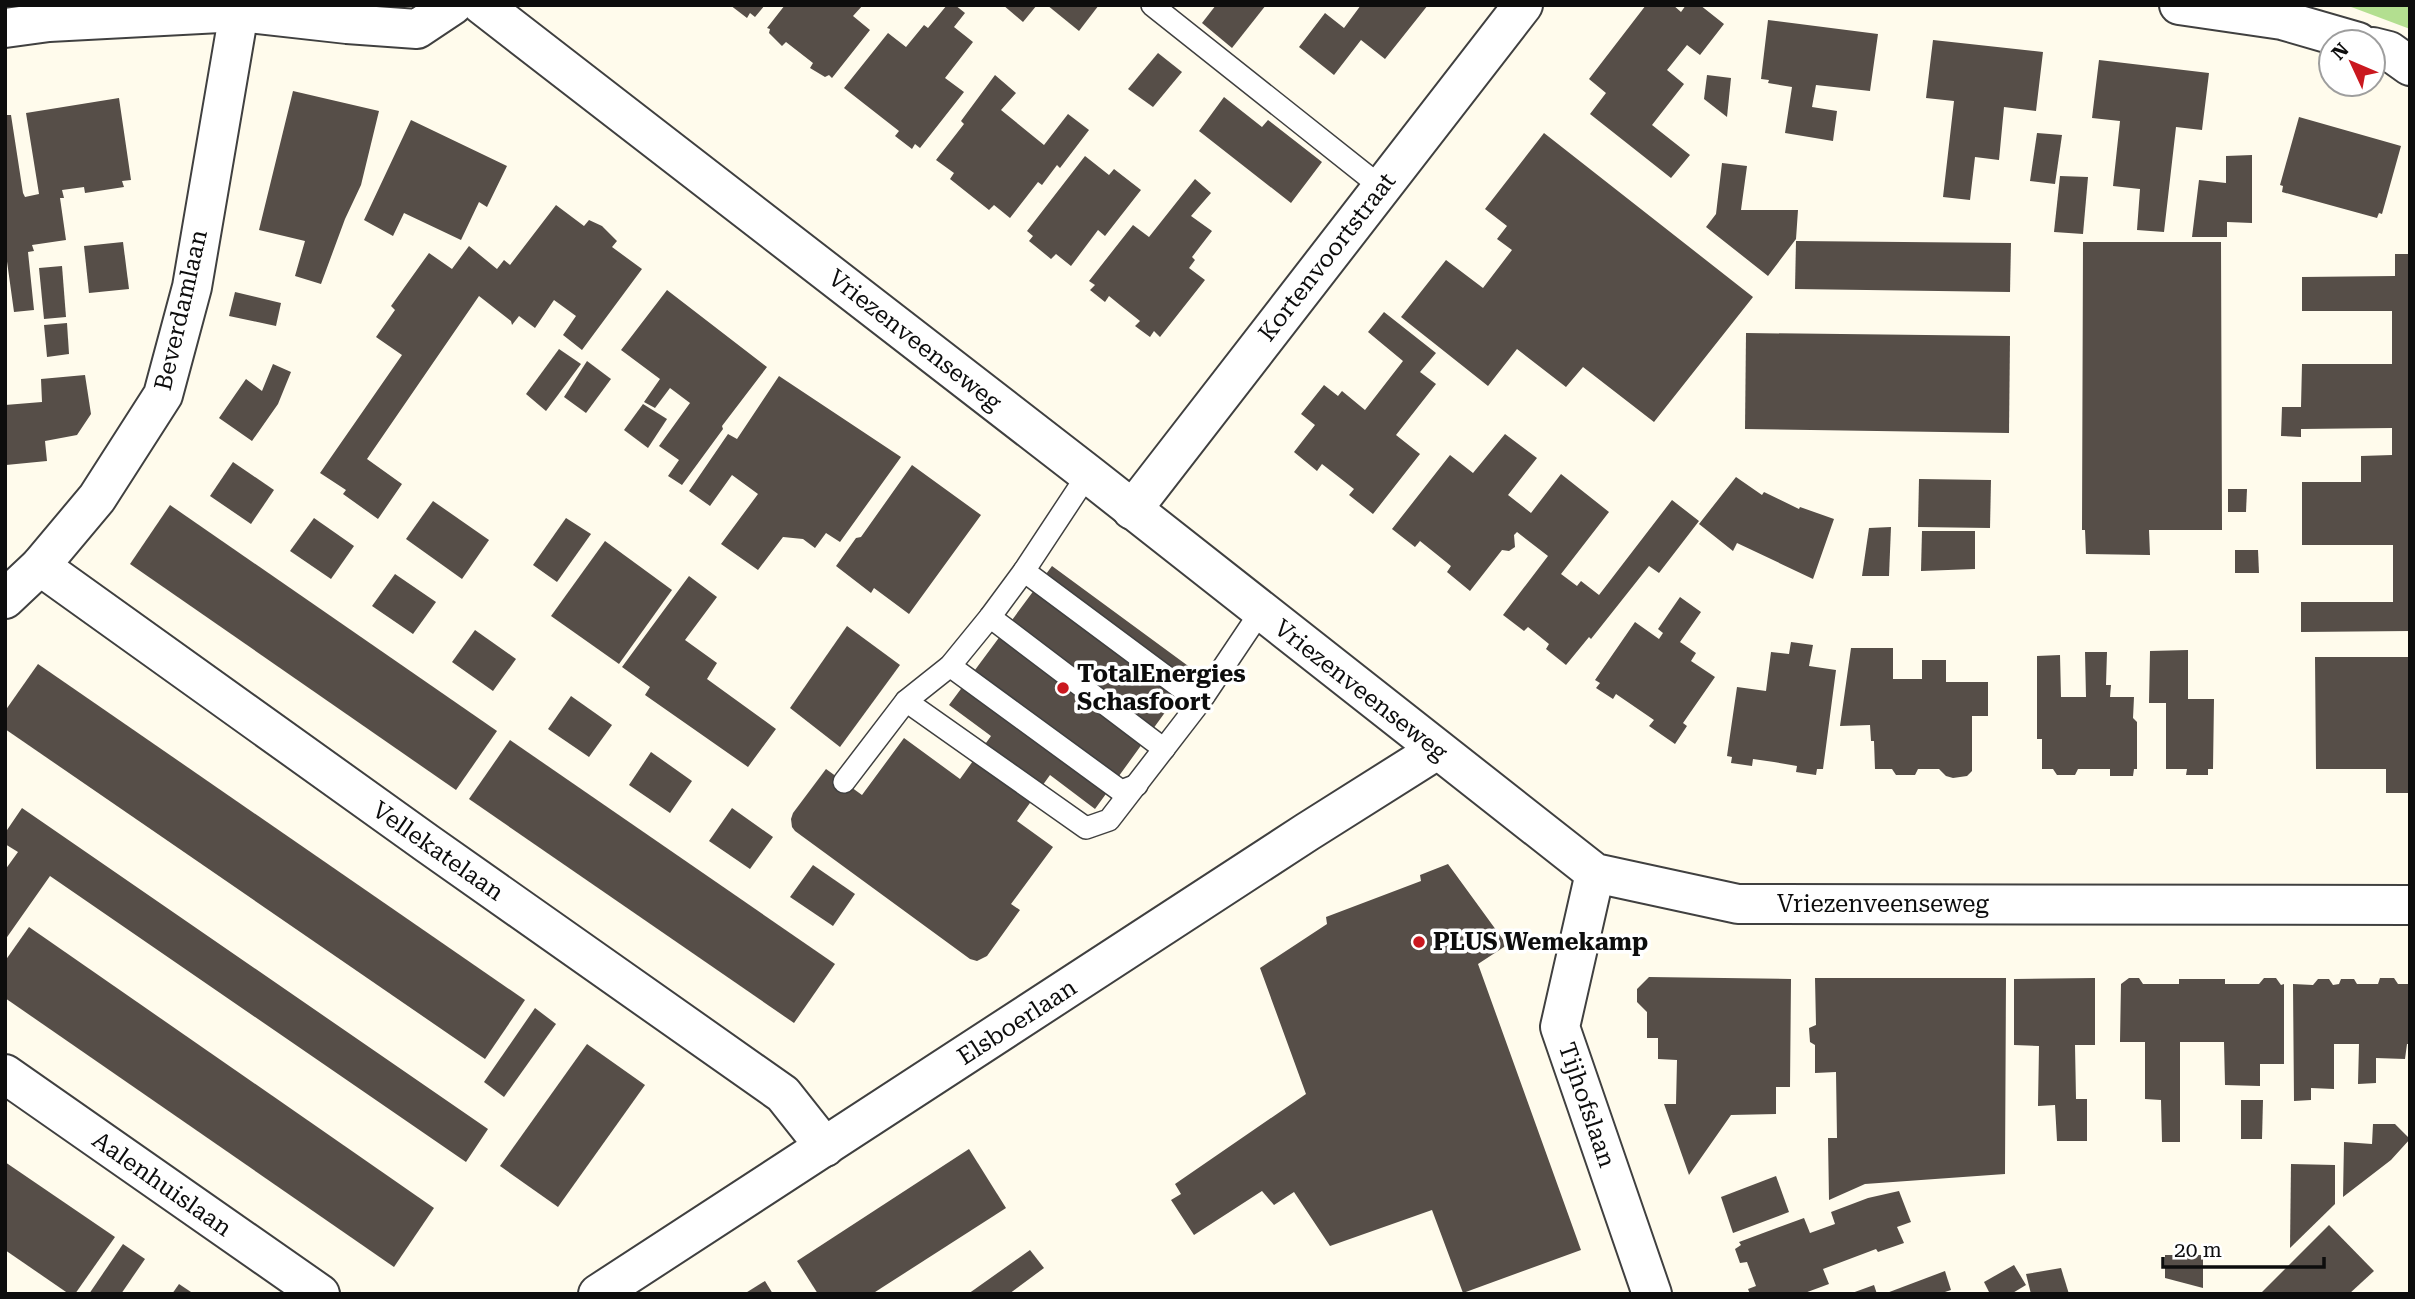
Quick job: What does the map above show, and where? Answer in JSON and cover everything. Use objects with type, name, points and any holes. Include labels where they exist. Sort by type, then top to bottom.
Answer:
[{"type":"street","points":[[5,28],[54,14],[239,12],[417,29],[453,5]]},
{"type":"street","name":"Vriezenveenseweg","points":[[482,5],[1088,474],[1595,873],[1738,904],[2410,905]]},
{"type":"street","name":"Kortenvoortstraat","points":[[1132,510],[1522,5]]},
{"type":"street","points":[[2179,5],[2283,20],[2317,30]]},
{"type":"street","name":"Beverdamlaan","points":[[5,599],[40,566],[97,498],[163,395],[192,287],[239,12]]},
{"type":"street","points":[[2387,50],[2410,66]]},
{"type":"street","name":"Vellekatelaan","points":[[40,566],[783,1094],[825,1147]]},
{"type":"street","name":"Elsboerlaan","points":[[598,1294],[1437,750]]},
{"type":"street","name":"Tijhofslaan","points":[[1595,873],[1560,1027],[1653,1294]]},
{"type":"street","name":"Aalenhuislaan","points":[[5,1074],[320,1294]]},
{"type":"lane","points":[[1152,5],[1381,187]]},
{"type":"lane","points":[[844,782],[906,701],[950,666],[990,617],[1088,474]]},
{"type":"lane","points":[[1024,571],[1200,702]]},
{"type":"lane","points":[[906,701],[1086,828],[1109,820],[1200,702],[1261,611]]},
{"type":"lane","points":[[990,617],[1164,749]]},
{"type":"lane","points":[[950,666],[1121,791],[1137,785]]},
{"type":"green space","points":[[2345,5],[2410,5],[2410,29],[2354,8]]},
{"type":"building","points":[[730,5],[765,5],[755,17],[750,13],[747,18]]},
{"type":"building","points":[[785,5],[863,5],[853,16],[870,30],[832,78],[829,75],[825,77],[810,68],[813,63],[786,42],[782,46],[769,33],[770,29],[767,28]]},
{"type":"building","points":[[947,5],[955,5],[965,13],[954,27],[973,42],[945,78],[964,92],[920,148],[915,144],[912,149],[895,136],[899,131],[844,88],[888,33],[906,47],[924,25],[928,28]]},
{"type":"building","points":[[1003,5],[1037,5],[1023,22]]},
{"type":"building","points":[[1047,5],[1099,5],[1079,31]]},
{"type":"building","points":[[1216,5],[1266,5],[1232,48],[1202,23]]},
{"type":"building","points":[[1361,5],[1428,5],[1385,59],[1361,40],[1334,75],[1299,47],[1325,13],[1344,28]]},
{"type":"building","points":[[1646,5],[1673,5],[1681,12],[1686,5],[1700,5],[1724,24],[1700,55],[1687,45],[1667,70],[1684,84],[1652,125],[1690,155],[1671,178],[1590,114],[1606,93],[1589,79]]},
{"type":"building","points":[[1768,20],[1878,34],[1870,91],[1816,85],[1812,107],[1837,111],[1833,141],[1785,133],[1792,87],[1768,83],[1769,80],[1761,79]]},
{"type":"building","points":[[1933,40],[2043,52],[2036,111],[2004,107],[1999,160],[1975,157],[1970,200],[1943,197],[1954,101],[1926,98]]},
{"type":"building","points":[[1158,53],[1182,72],[1153,107],[1128,89]]},
{"type":"building","points":[[2099,60],[2209,73],[2202,130],[2176,127],[2164,232],[2137,230],[2140,189],[2113,186],[2120,121],[2092,118]]},
{"type":"building","points":[[995,75],[1016,93],[1001,110],[1044,145],[1068,114],[1089,130],[1060,168],[1057,165],[1042,185],[1038,182],[1010,218],[994,205],[989,210],[950,179],[954,173],[936,160],[964,124],[961,121]]},
{"type":"building","points":[[1707,75],[1731,78],[1727,117],[1704,99]]},
{"type":"building","points":[[293,91],[379,111],[361,185],[321,284],[295,276],[305,241],[259,230]]},
{"type":"building","points":[[1224,97],[1262,127],[1268,120],[1322,162],[1291,203],[1199,131]]},
{"type":"building","points":[[119,98],[131,180],[122,181],[124,187],[85,193],[84,187],[62,190],[64,198],[60,198],[66,240],[32,245],[34,251],[28,252],[34,310],[14,312],[5,247],[5,115],[11,115],[25,197],[39,194],[26,113]]},
{"type":"building","points":[[2299,117],[2401,146],[2382,214],[2379,213],[2377,218],[2282,192],[2283,186],[2280,185]]},
{"type":"building","points":[[411,120],[507,166],[487,207],[479,202],[461,240],[404,213],[393,236],[364,220]]},
{"type":"building","points":[[1544,133],[1753,297],[1654,422],[1583,367],[1566,387],[1517,349],[1488,386],[1401,317],[1446,260],[1483,288],[1512,250],[1497,239],[1507,226],[1485,209]]},
{"type":"building","points":[[2037,133],[2062,135],[2055,184],[2030,181]]},
{"type":"building","points":[[2252,155],[2252,223],[2227,222],[2227,237],[2192,237],[2199,180],[2226,183],[2226,156]]},
{"type":"building","points":[[1085,156],[1109,175],[1114,169],[1141,190],[1105,236],[1098,230],[1071,266],[1056,254],[1051,259],[1029,241],[1033,236],[1027,231]]},
{"type":"building","points":[[1722,163],[1747,166],[1741,210],[1798,210],[1796,239],[1768,276],[1706,227],[1716,214]]},
{"type":"building","points":[[2060,176],[2088,177],[2083,234],[2054,232]]},
{"type":"building","points":[[1195,179],[1211,193],[1191,216],[1212,231],[1192,257],[1195,260],[1189,268],[1205,280],[1160,337],[1154,331],[1150,337],[1135,326],[1140,321],[1109,296],[1105,302],[1090,290],[1095,285],[1089,281],[1133,225],[1149,237]]},
{"type":"building","points":[[556,205],[584,226],[589,220],[602,226],[617,241],[612,247],[642,269],[582,350],[563,335],[576,316],[554,300],[535,328],[519,316],[512,325],[511,321],[479,296],[367,459],[402,484],[378,519],[343,494],[346,490],[320,473],[402,355],[376,337],[395,310],[391,306],[429,253],[452,269],[469,246],[497,269],[504,260],[510,265]]},
{"type":"building","points":[[1796,241],[2011,243],[2010,292],[1795,289]]},
{"type":"building","points":[[123,242],[129,289],[89,293],[84,246]]},
{"type":"building","points":[[2083,242],[2221,242],[2222,530],[2149,530],[2150,555],[2086,554],[2085,530],[2082,530]]},
{"type":"building","points":[[2395,254],[2410,254],[2410,631],[2301,632],[2301,602],[2393,602],[2393,545],[2302,545],[2302,482],[2361,482],[2361,456],[2392,455],[2392,428],[2301,429],[2301,437],[2281,436],[2282,407],[2301,407],[2302,364],[2392,364],[2392,311],[2302,311],[2302,277],[2395,276]]},
{"type":"building","points":[[62,266],[66,317],[44,319],[39,268]]},
{"type":"building","points":[[667,290],[767,367],[682,485],[668,476],[679,460],[659,446],[690,403],[670,388],[655,408],[644,402],[660,379],[621,350]]},
{"type":"building","points":[[235,292],[281,303],[276,326],[229,316]]},
{"type":"building","points":[[1384,312],[1436,353],[1420,372],[1436,384],[1396,435],[1420,454],[1373,514],[1349,495],[1354,489],[1322,464],[1317,471],[1294,452],[1315,425],[1301,414],[1324,385],[1338,396],[1342,391],[1365,410],[1403,361],[1368,332]]},
{"type":"building","points":[[67,323],[69,354],[47,357],[44,325]]},
{"type":"building","points":[[1746,333],[2010,336],[2009,433],[1745,429]]},
{"type":"building","points":[[559,349],[581,364],[546,411],[526,394]]},
{"type":"building","points":[[587,361],[611,379],[586,413],[564,397]]},
{"type":"building","points":[[273,364],[291,372],[278,404],[252,441],[219,418],[246,379],[262,391]]},
{"type":"building","points":[[85,375],[91,414],[77,435],[45,441],[47,461],[6,465],[5,405],[42,402],[41,379]]},
{"type":"building","points":[[779,376],[901,457],[840,542],[826,533],[815,548],[803,539],[783,537],[758,570],[721,544],[758,494],[732,475],[710,506],[689,491],[728,434],[737,439]]},
{"type":"building","points":[[643,404],[667,419],[648,448],[624,430]]},
{"type":"building","points":[[1505,434],[1537,458],[1508,495],[1531,513],[1561,474],[1609,512],[1561,574],[1577,586],[1581,581],[1599,595],[1672,500],[1699,521],[1659,573],[1649,566],[1591,639],[1589,637],[1566,665],[1546,649],[1549,644],[1528,627],[1524,631],[1503,615],[1548,556],[1517,532],[1514,535],[1515,547],[1509,551],[1502,550],[1470,591],[1447,572],[1451,566],[1420,541],[1415,547],[1392,529],[1450,455],[1473,473]]},
{"type":"building","points":[[233,462],[274,490],[251,524],[210,496]]},
{"type":"building","points":[[912,465],[981,515],[909,614],[874,588],[871,593],[836,566],[856,538],[861,537]]},
{"type":"building","points":[[1736,477],[1762,495],[1764,492],[1799,509],[1800,507],[1834,519],[1813,579],[1737,543],[1733,551],[1699,524]]},
{"type":"building","points":[[1919,479],[1991,480],[1990,528],[1918,527]]},
{"type":"building","points":[[2228,489],[2247,489],[2246,512],[2228,512]]},
{"type":"building","points":[[433,501],[489,540],[462,579],[406,539]]},
{"type":"building","points":[[170,505],[497,731],[456,790],[130,564]]},
{"type":"building","points":[[314,518],[354,546],[331,579],[290,551]]},
{"type":"building","points":[[566,518],[591,534],[557,582],[533,565]]},
{"type":"building","points":[[1891,527],[1889,576],[1862,576],[1869,528]]},
{"type":"building","points":[[1922,531],[1975,531],[1975,569],[1921,571]]},
{"type":"building","points":[[605,541],[672,590],[619,664],[551,616]]},
{"type":"building","points":[[2235,550],[2258,550],[2259,573],[2235,573]]},
{"type":"building","points":[[1052,566],[1195,671],[1095,809],[1050,775],[1017,821],[1053,847],[1011,904],[1020,910],[987,956],[977,961],[970,959],[795,831],[791,819],[826,769],[862,795],[904,738],[960,779],[991,736],[949,705]]},
{"type":"building","points":[[395,574],[436,602],[413,634],[372,606]]},
{"type":"building","points":[[689,576],[717,597],[685,640],[717,663],[707,679],[776,729],[748,767],[645,695],[650,687],[622,667]]},
{"type":"building","points":[[1680,597],[1701,612],[1680,642],[1696,653],[1691,661],[1715,677],[1683,723],[1687,726],[1675,744],[1649,726],[1654,720],[1616,694],[1613,699],[1596,688],[1600,683],[1595,680],[1635,622],[1659,639],[1663,633],[1658,629]]},
{"type":"building","points":[[847,626],[900,665],[840,747],[790,708]]},
{"type":"building","points":[[475,630],[516,659],[493,691],[452,662]]},
{"type":"building","points":[[1791,642],[1813,645],[1809,666],[1836,670],[1823,769],[1817,769],[1816,775],[1796,772],[1797,766],[1753,759],[1752,766],[1731,763],[1732,757],[1727,756],[1737,687],[1766,691],[1771,652],[1789,654]]},
{"type":"building","points":[[1851,648],[1893,648],[1893,679],[1922,679],[1922,660],[1946,660],[1946,682],[1988,682],[1988,716],[1972,716],[1972,771],[1967,776],[1953,778],[1946,776],[1939,769],[1918,769],[1915,775],[1896,775],[1892,769],[1875,769],[1874,741],[1871,741],[1870,725],[1840,726]]},
{"type":"building","points":[[2188,650],[2188,699],[2214,699],[2213,769],[2208,769],[2208,775],[2186,775],[2187,769],[2166,769],[2166,703],[2149,703],[2150,651]]},
{"type":"building","points":[[2085,652],[2107,652],[2106,685],[2111,685],[2110,697],[2134,697],[2137,769],[2134,769],[2133,776],[2110,776],[2110,769],[2078,769],[2075,775],[2057,775],[2053,769],[2042,769],[2042,739],[2037,739],[2037,656],[2060,655],[2061,697],[2086,697]]},
{"type":"building","points":[[2315,657],[2410,657],[2410,793],[2386,793],[2386,769],[2316,769]]},
{"type":"building","points":[[38,664],[525,1000],[485,1059],[5,729],[5,711]]},
{"type":"building","points":[[571,696],[612,725],[589,757],[548,729]]},
{"type":"building","points":[[510,740],[835,964],[794,1023],[469,799]]},
{"type":"building","points":[[651,752],[692,781],[670,813],[629,785]]},
{"type":"building","points":[[22,808],[488,1129],[466,1162],[50,876],[5,940],[5,870],[18,852],[5,844],[5,833]]},
{"type":"building","points":[[732,808],[773,837],[750,869],[709,841]]},
{"type":"building","points":[[1448,864],[1507,945],[1478,964],[1581,1250],[1463,1293],[1432,1210],[1330,1246],[1294,1192],[1274,1205],[1262,1191],[1194,1235],[1171,1200],[1181,1194],[1175,1184],[1306,1094],[1260,968],[1327,924],[1326,917],[1421,881],[1420,875]]},
{"type":"building","points":[[813,865],[855,894],[833,926],[790,897]]},
{"type":"building","points":[[29,927],[434,1208],[394,1267],[5,998],[5,961]]},
{"type":"building","points":[[1649,977],[1791,979],[1790,1087],[1776,1087],[1776,1114],[1731,1115],[1689,1175],[1664,1104],[1676,1104],[1677,1060],[1658,1059],[1658,1038],[1647,1038],[1647,1012],[1637,1002],[1637,989]]},
{"type":"building","points":[[1815,978],[2006,978],[2005,1174],[1865,1184],[1829,1200],[1828,1138],[1837,1138],[1836,1072],[1815,1073],[1815,1045],[1810,1042],[1809,1028],[1816,1025]]},
{"type":"building","points":[[2095,978],[2095,1045],[2075,1045],[2076,1099],[2087,1099],[2087,1141],[2057,1141],[2055,1105],[2038,1106],[2039,1046],[2014,1045],[2014,979]]},
{"type":"building","points":[[2129,978],[2139,978],[2143,984],[2179,984],[2179,979],[2225,979],[2225,984],[2259,984],[2264,978],[2276,978],[2281,985],[2284,984],[2284,1064],[2260,1064],[2260,1086],[2225,1085],[2224,1042],[2180,1042],[2180,1142],[2162,1142],[2161,1100],[2145,1099],[2145,1042],[2120,1042],[2121,984]]},
{"type":"building","points":[[2380,978],[2394,978],[2398,984],[2410,984],[2410,1044],[2407,1044],[2405,1059],[2376,1058],[2376,1083],[2358,1084],[2359,1044],[2334,1044],[2334,1089],[2311,1088],[2311,1100],[2294,1101],[2293,984],[2313,985],[2318,979],[2329,979],[2333,985],[2339,984],[2341,979],[2354,979],[2357,984],[2378,984]]},
{"type":"building","points":[[535,1008],[556,1024],[504,1097],[484,1082]]},
{"type":"building","points":[[587,1044],[645,1085],[558,1207],[500,1166]]},
{"type":"building","points":[[2241,1100],[2263,1100],[2262,1139],[2241,1139]]},
{"type":"building","points":[[2373,1124],[2395,1124],[2410,1139],[2391,1160],[2343,1197],[2344,1142],[2372,1144]]},
{"type":"building","points":[[969,1149],[1006,1208],[872,1294],[818,1294],[797,1261]]},
{"type":"building","points":[[5,1162],[115,1237],[75,1294],[69,1294],[5,1250]]},
{"type":"building","points":[[2291,1164],[2335,1165],[2335,1204],[2290,1248]]},
{"type":"building","points":[[1776,1176],[1789,1212],[1733,1233],[1721,1197]]},
{"type":"building","points":[[1899,1191],[1911,1222],[1897,1227],[1904,1243],[1878,1252],[1876,1249],[1823,1269],[1829,1284],[1802,1294],[1750,1294],[1748,1289],[1756,1286],[1747,1262],[1740,1263],[1735,1249],[1741,1245],[1739,1242],[1804,1218],[1810,1233],[1835,1224],[1831,1212],[1868,1198]]},
{"type":"building","points":[[2329,1225],[2374,1271],[2349,1294],[2262,1292]]},
{"type":"building","points":[[123,1244],[145,1259],[121,1294],[89,1294]]},
{"type":"building","points":[[1030,1250],[1044,1268],[1009,1294],[968,1294]]},
{"type":"building","points":[[2165,1255],[2203,1255],[2203,1288],[2165,1278]]},
{"type":"building","points":[[2014,1265],[2026,1285],[2011,1294],[1990,1294],[1984,1282]]},
{"type":"building","points":[[2061,1268],[2069,1294],[2031,1294],[2026,1274]]},
{"type":"building","points":[[1945,1271],[1951,1290],[1939,1294],[1884,1294]]},
{"type":"building","points":[[765,1281],[773,1294],[744,1294]]},
{"type":"building","points":[[179,1284],[194,1294],[172,1294]]},
{"type":"building","points":[[1874,1285],[1877,1294],[1852,1294],[1852,1293]]},
{"type":"place","name":"TotalEnergies Schasfoort","points":[[1063,688]]},
{"type":"place","name":"PLUS Wemekamp","points":[[1419,942]]}]
